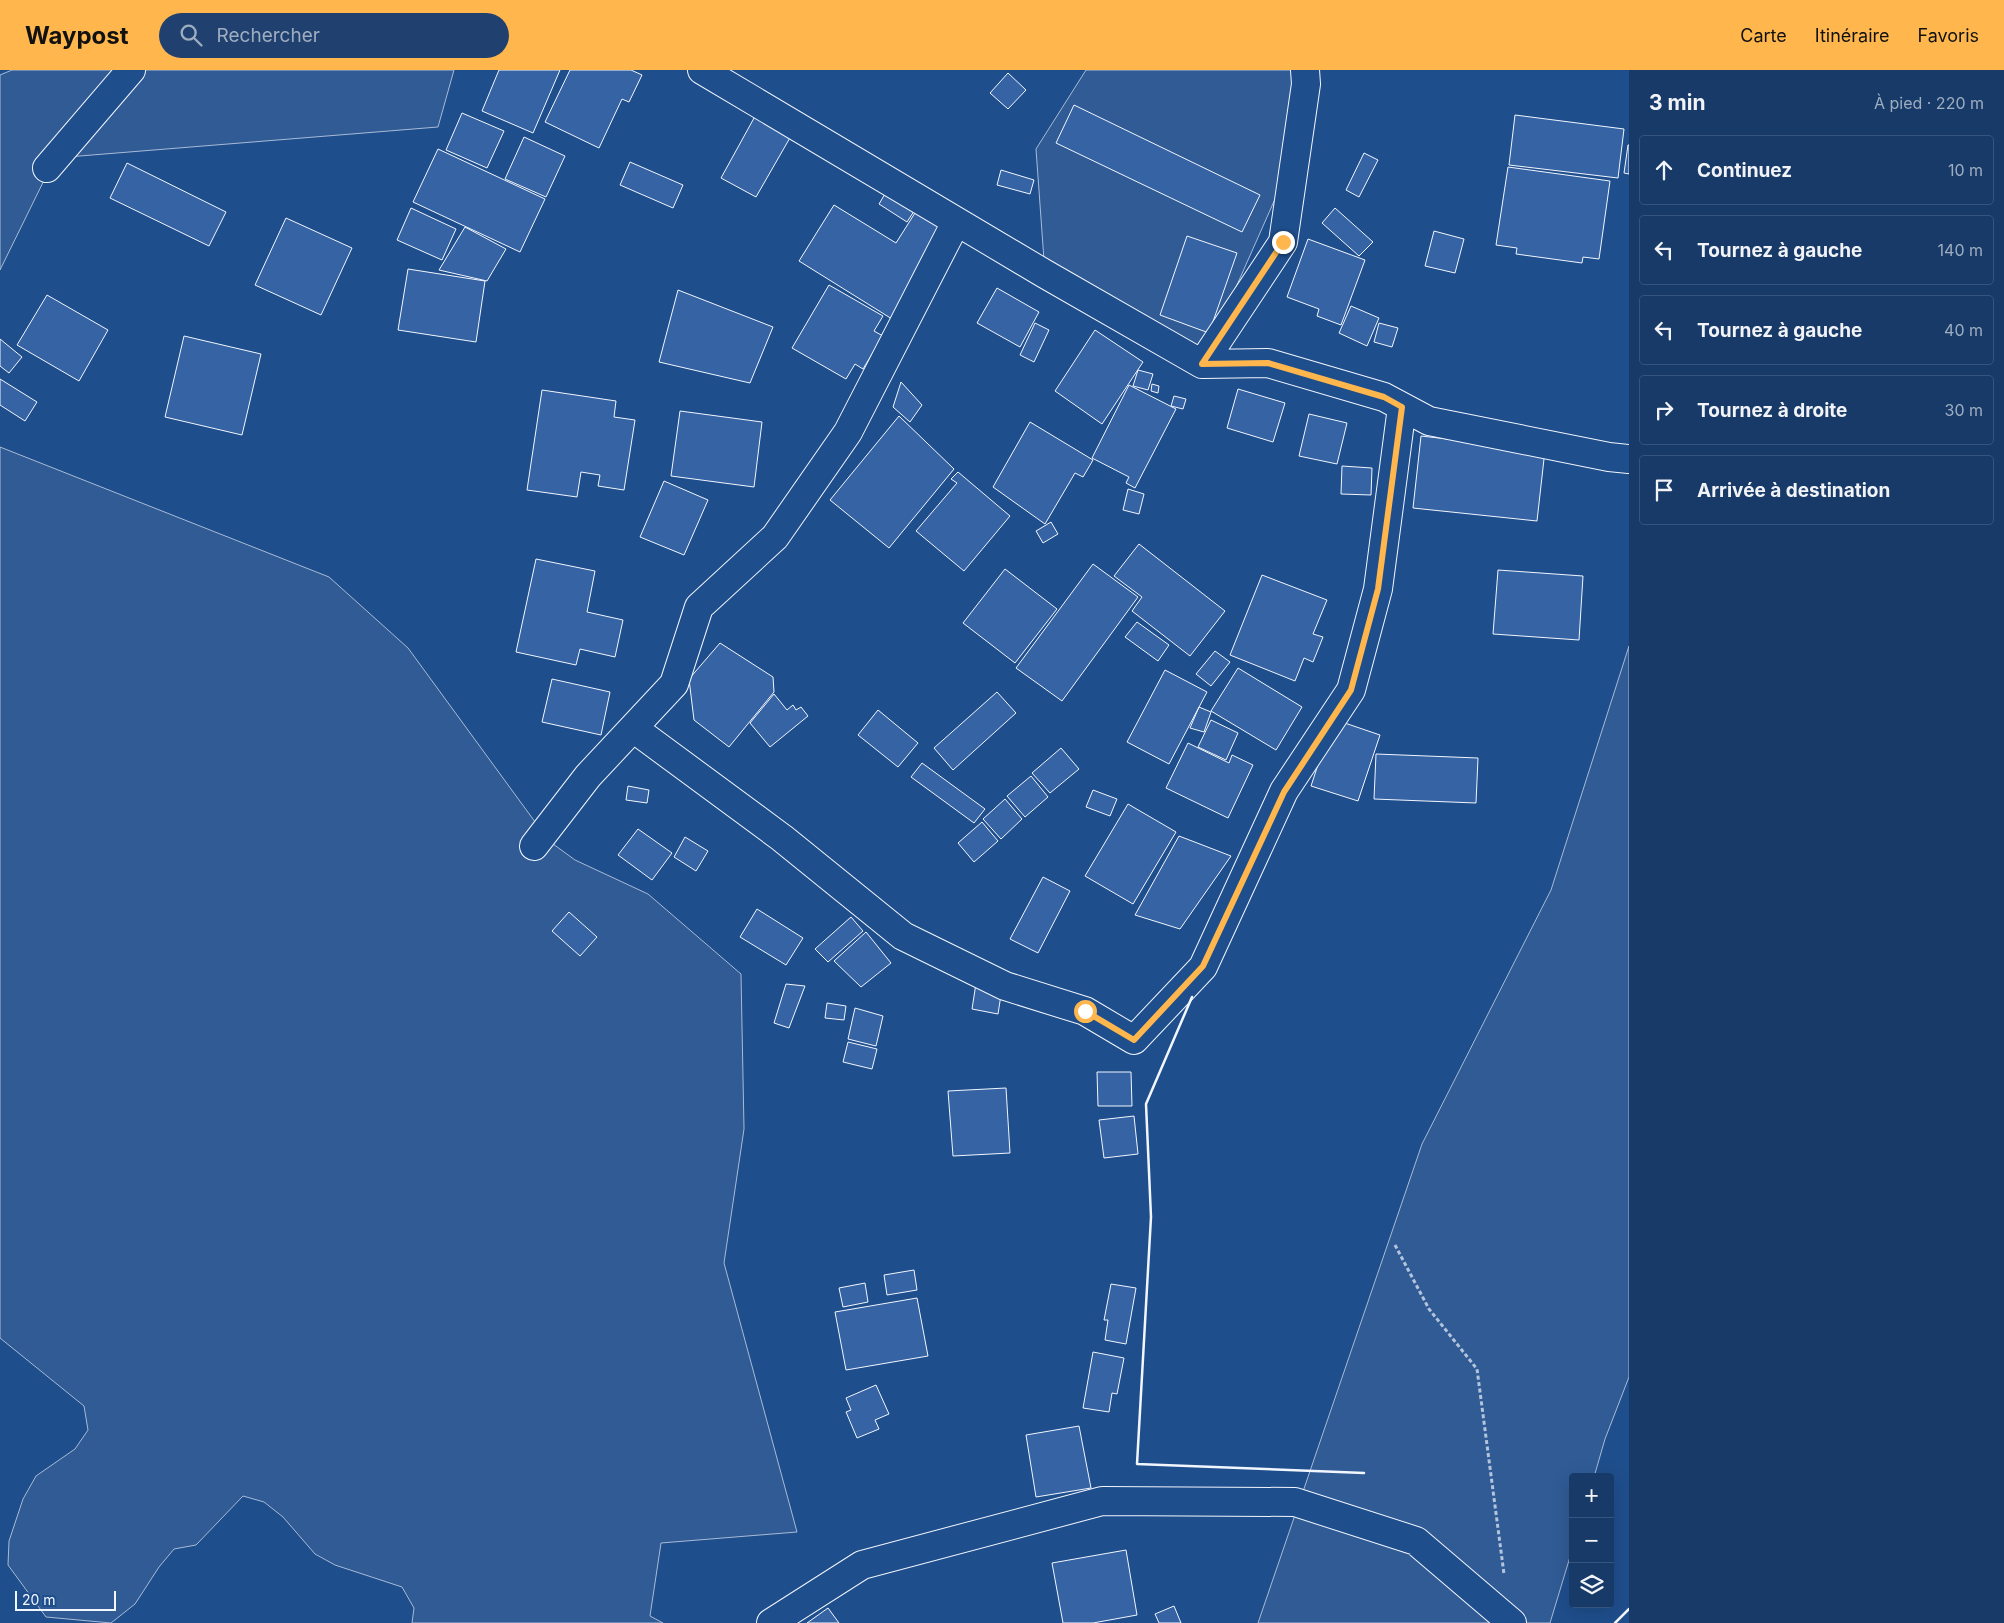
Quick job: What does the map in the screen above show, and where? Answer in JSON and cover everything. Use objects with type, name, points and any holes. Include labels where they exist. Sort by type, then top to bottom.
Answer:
[{"type":"street","points":[[47,168],[131,70]]},
{"type":"street","points":[[702,70],[956,222],[1202,364],[1268,363],[1384,397],[1429,421],[1610,457],[1629,459]]},
{"type":"street","points":[[1202,364],[1283,242],[1306,84],[1305,70]]},
{"type":"street","points":[[534,846],[588,776],[674,684],[698,607],[775,537],[848,432],[956,222]]},
{"type":"street","points":[[633,728],[782,838],[903,936],[1005,986],[1085,1011],[1134,1040],[1203,966],[1284,792],[1351,690],[1378,589],[1402,407]]},
{"type":"street","points":[[771,1623],[862,1565],[1102,1501],[1295,1502],[1416,1541],[1511,1622]]},
{"type":"path","points":[[1395,1245],[1429,1310],[1477,1369],[1511,1622]]},
{"type":"shaded area","points":[[12,70],[454,70],[438,127],[55,158],[0,270],[0,75]]},
{"type":"shaded area","points":[[1086,70],[1305,70],[1279,190],[1202,364],[1045,274],[1036,149]]},
{"type":"shaded area","points":[[0,447],[329,577],[408,648],[549,841],[575,860],[648,894],[741,974],[744,1129],[724,1263],[797,1532],[661,1543],[650,1616],[663,1623],[412,1623],[414,1608],[402,1587],[335,1565],[315,1554],[283,1517],[264,1502],[243,1496],[196,1545],[174,1549],[159,1567],[135,1604],[111,1623],[46,1617],[8,1565],[9,1541],[23,1499],[36,1476],[75,1449],[88,1430],[84,1406],[0,1338]]},
{"type":"shaded area","points":[[1629,646],[1629,1377],[1605,1439],[1595,1473],[1569,1473],[1569,1560],[1550,1623],[1258,1623],[1422,1144],[1551,890]]},
{"type":"building","points":[[499,70],[560,70],[533,133],[482,111]]},
{"type":"building","points":[[570,70],[631,70],[642,75],[629,102],[622,99],[599,148],[545,122]]},
{"type":"building","points":[[1008,73],[1026,90],[1008,109],[990,93]]},
{"type":"building","points":[[1074,105],[1260,195],[1242,232],[1056,143]]},
{"type":"building","points":[[759,109],[795,129],[756,197],[721,178]]},
{"type":"building","points":[[462,113],[504,131],[487,168],[446,150]]},
{"type":"building","points":[[1515,115],[1624,129],[1618,178],[1509,165]]},
{"type":"building","points":[[524,137],[565,156],[546,197],[505,179]]},
{"type":"building","points":[[1629,145],[1629,174],[1624,173]]},
{"type":"building","points":[[438,149],[545,199],[520,252],[413,202]]},
{"type":"building","points":[[1364,153],[1378,160],[1359,197],[1346,190]]},
{"type":"building","points":[[630,162],[683,185],[673,208],[620,185]]},
{"type":"building","points":[[127,163],[226,212],[209,246],[110,198]]},
{"type":"building","points":[[1508,167],[1610,181],[1599,259],[1583,257],[1582,263],[1516,254],[1517,248],[1496,245]]},
{"type":"building","points":[[1001,170],[1034,180],[1030,194],[997,185]]},
{"type":"building","points":[[889,187],[918,205],[907,222],[879,204]]},
{"type":"building","points":[[834,205],[896,243],[920,205],[951,224],[892,319],[799,261]]},
{"type":"building","points":[[411,208],[456,229],[442,260],[397,240]]},
{"type":"building","points":[[1335,208],[1373,242],[1359,256],[1322,223]]},
{"type":"building","points":[[286,218],[352,248],[321,315],[255,285]]},
{"type":"building","points":[[465,227],[506,249],[487,281],[439,270]]},
{"type":"building","points":[[1434,231],[1464,239],[1455,273],[1425,266]]},
{"type":"building","points":[[1187,236],[1237,253],[1209,333],[1160,315]]},
{"type":"building","points":[[1308,239],[1365,260],[1341,325],[1317,316],[1319,309],[1287,297]]},
{"type":"building","points":[[408,269],[485,281],[476,342],[398,330]]},
{"type":"building","points":[[829,285],[883,316],[874,331],[883,336],[863,369],[855,364],[846,379],[792,348]]},
{"type":"building","points":[[997,288],[1039,312],[1020,347],[977,323]]},
{"type":"building","points":[[678,290],[773,327],[750,383],[659,362]]},
{"type":"building","points":[[47,295],[108,330],[79,381],[17,345]]},
{"type":"building","points":[[1351,306],[1379,318],[1367,346],[1339,333]]},
{"type":"building","points":[[1035,323],[1049,330],[1034,362],[1020,355]]},
{"type":"building","points":[[1379,323],[1398,328],[1392,347],[1374,342]]},
{"type":"building","points":[[1095,330],[1143,362],[1102,424],[1055,391]]},
{"type":"building","points":[[184,336],[261,354],[242,435],[165,417]]},
{"type":"building","points":[[0,339],[22,357],[9,373],[0,366]]},
{"type":"building","points":[[1138,370],[1153,374],[1148,390],[1133,386]]},
{"type":"building","points":[[0,379],[37,402],[25,421],[0,405]]},
{"type":"building","points":[[901,382],[922,405],[910,422],[893,407]]},
{"type":"building","points":[[1152,384],[1159,386],[1158,393],[1151,391]]},
{"type":"building","points":[[1129,385],[1176,409],[1135,488],[1126,483],[1129,477],[1092,458]]},
{"type":"building","points":[[1238,389],[1285,403],[1273,442],[1227,428]]},
{"type":"building","points":[[542,390],[616,401],[614,417],[635,420],[624,490],[598,486],[600,475],[581,472],[577,497],[527,490]]},
{"type":"building","points":[[1174,396],[1186,399],[1183,409],[1171,406]]},
{"type":"building","points":[[680,411],[762,422],[754,487],[671,476]]},
{"type":"building","points":[[1309,414],[1347,423],[1337,464],[1299,456]]},
{"type":"building","points":[[899,416],[954,469],[889,548],[830,500]]},
{"type":"building","points":[[1030,422],[1093,460],[1083,477],[1075,473],[1045,524],[993,487]]},
{"type":"building","points":[[1421,436],[1545,450],[1537,521],[1413,508]]},
{"type":"building","points":[[1342,466],[1372,468],[1371,495],[1341,494]]},
{"type":"building","points":[[958,472],[1010,516],[964,571],[916,531],[957,483],[951,479]]},
{"type":"building","points":[[664,481],[708,500],[684,555],[640,537]]},
{"type":"building","points":[[1128,489],[1144,494],[1139,514],[1123,510]]},
{"type":"building","points":[[1051,522],[1058,534],[1043,543],[1036,531]]},
{"type":"building","points":[[1139,544],[1225,611],[1190,656],[1132,611],[1142,597],[1114,576]]},
{"type":"building","points":[[536,559],[595,571],[587,612],[623,620],[615,657],[580,649],[576,665],[516,652]]},
{"type":"building","points":[[1093,564],[1138,597],[1062,701],[1016,668]]},
{"type":"building","points":[[1005,569],[1057,609],[1015,663],[963,623]]},
{"type":"building","points":[[1498,570],[1583,576],[1579,640],[1493,634]]},
{"type":"building","points":[[1262,575],[1327,600],[1313,634],[1323,637],[1313,662],[1304,658],[1295,681],[1230,655]]},
{"type":"building","points":[[1137,622],[1169,645],[1158,661],[1125,637]]},
{"type":"building","points":[[720,643],[773,677],[774,692],[729,747],[694,720],[689,679]]},
{"type":"building","points":[[1215,651],[1230,662],[1211,686],[1196,674]]},
{"type":"building","points":[[1238,668],[1302,707],[1276,750],[1211,711]]},
{"type":"building","points":[[1165,670],[1207,692],[1169,764],[1127,742]]},
{"type":"building","points":[[552,679],[610,692],[601,735],[542,722]]},
{"type":"building","points":[[997,692],[1016,713],[953,770],[934,748]]},
{"type":"building","points":[[774,694],[787,710],[793,705],[796,710],[801,707],[808,716],[770,747],[750,723]]},
{"type":"building","points":[[1199,707],[1211,712],[1204,732],[1190,728]]},
{"type":"building","points":[[878,710],[918,743],[898,767],[858,735]]},
{"type":"building","points":[[1333,719],[1380,735],[1358,801],[1311,786]]},
{"type":"building","points":[[1211,720],[1238,733],[1226,760],[1198,747]]},
{"type":"building","points":[[1188,743],[1229,763],[1232,755],[1253,765],[1228,818],[1166,788]]},
{"type":"building","points":[[1061,748],[1079,769],[1050,793],[1032,773]]},
{"type":"building","points":[[1376,754],[1478,758],[1476,803],[1374,799]]},
{"type":"building","points":[[922,763],[985,809],[974,823],[911,777]]},
{"type":"building","points":[[1031,776],[1048,797],[1025,817],[1007,796]]},
{"type":"building","points":[[628,786],[649,790],[647,803],[626,800]]},
{"type":"building","points":[[1093,790],[1117,799],[1110,816],[1086,807]]},
{"type":"building","points":[[1005,799],[1022,819],[1001,839],[983,819]]},
{"type":"building","points":[[1128,804],[1176,832],[1133,904],[1085,876]]},
{"type":"building","points":[[982,822],[998,841],[974,862],[958,843]]},
{"type":"building","points":[[638,829],[672,853],[652,880],[618,855]]},
{"type":"building","points":[[1179,836],[1231,856],[1180,929],[1135,915]]},
{"type":"building","points":[[685,837],[708,851],[696,871],[674,857]]},
{"type":"building","points":[[1043,877],[1070,891],[1038,953],[1010,939]]},
{"type":"building","points":[[757,909],[803,938],[786,965],[740,937]]},
{"type":"building","points":[[569,912],[597,937],[580,956],[552,931]]},
{"type":"building","points":[[851,917],[863,931],[828,962],[815,949]]},
{"type":"building","points":[[866,932],[891,963],[861,987],[834,961]]},
{"type":"building","points":[[977,977],[1003,982],[998,1014],[972,1009]]},
{"type":"building","points":[[786,984],[805,986],[789,1028],[774,1023]]},
{"type":"building","points":[[827,1003],[846,1006],[844,1020],[825,1018]]},
{"type":"building","points":[[855,1008],[883,1016],[876,1046],[848,1039]]},
{"type":"building","points":[[848,1042],[877,1049],[872,1069],[843,1062]]},
{"type":"building","points":[[1097,1072],[1131,1072],[1132,1106],[1098,1106]]},
{"type":"building","points":[[1006,1088],[1010,1153],[953,1156],[948,1091]]},
{"type":"building","points":[[1134,1116],[1138,1154],[1104,1158],[1099,1120]]},
{"type":"building","points":[[914,1270],[917,1290],[887,1295],[884,1275]]},
{"type":"building","points":[[865,1283],[868,1302],[843,1307],[839,1288]]},
{"type":"building","points":[[1111,1284],[1136,1288],[1126,1344],[1105,1340],[1108,1320],[1104,1320]]},
{"type":"building","points":[[917,1298],[928,1356],[846,1370],[835,1312]]},
{"type":"building","points":[[1093,1352],[1124,1358],[1117,1394],[1112,1393],[1109,1412],[1083,1408]]},
{"type":"building","points":[[876,1385],[889,1414],[875,1420],[879,1429],[857,1438],[846,1412],[851,1410],[846,1398]]},
{"type":"building","points":[[1079,1426],[1091,1488],[1036,1497],[1026,1435]]},
{"type":"building","points":[[1126,1550],[1137,1615],[1093,1623],[1063,1623],[1052,1563]]},
{"type":"building","points":[[1174,1606],[1181,1623],[1159,1623],[1155,1614]]},
{"type":"building","points":[[828,1608],[839,1623],[807,1623]]},
{"type":"wall","points":[[1192,997],[1146,1104],[1151,1217],[1137,1464],[1364,1473]]},
{"type":"wall","points":[[1615,1623],[1629,1609]]},
{"type":"route","points":[[1085,1011],[1134,1040],[1203,966],[1284,792],[1351,690],[1378,589],[1402,407],[1384,397],[1268,363],[1202,364],[1283,242]]}]
